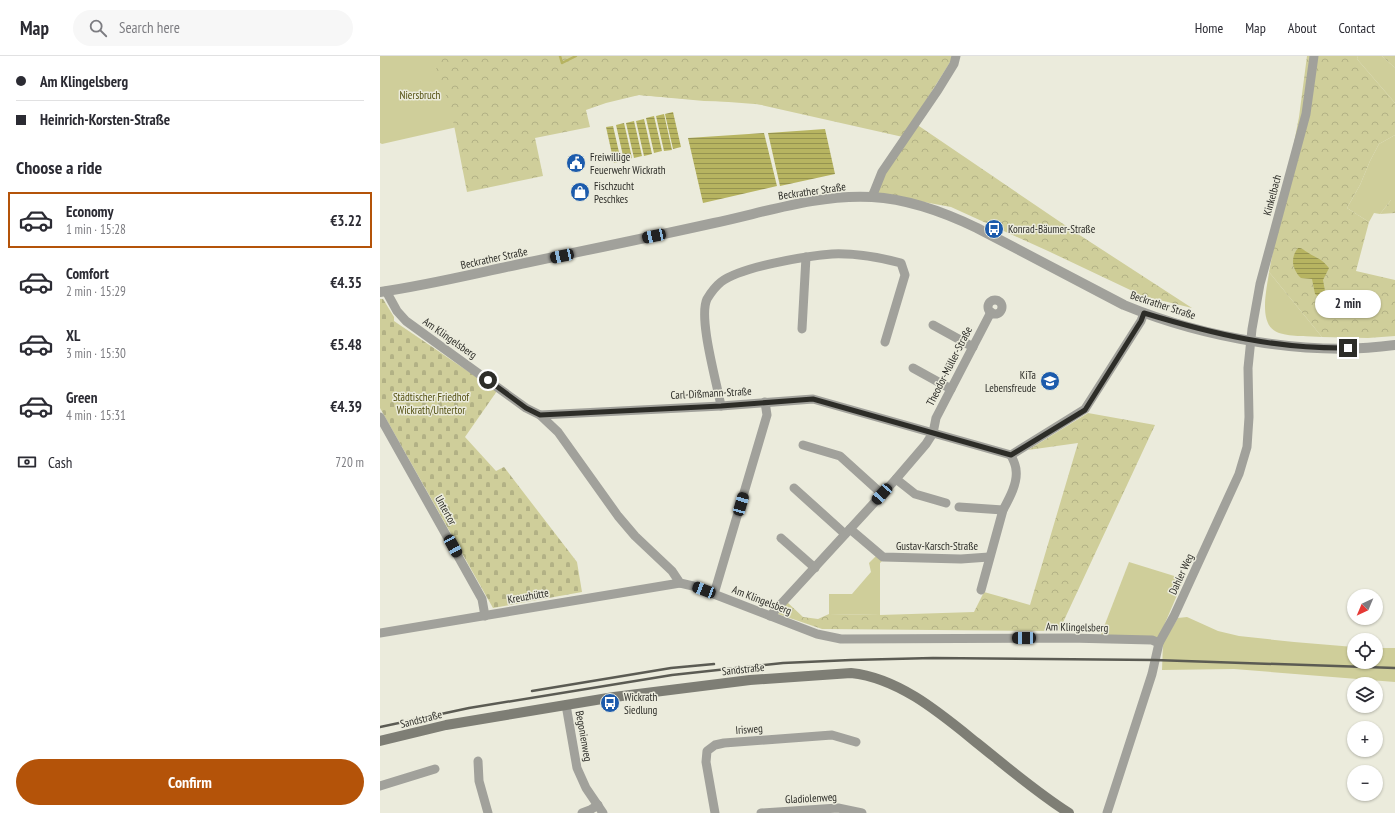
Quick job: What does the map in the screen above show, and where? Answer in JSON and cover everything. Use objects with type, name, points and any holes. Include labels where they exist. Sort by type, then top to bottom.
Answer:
[{"type":"main road","name":"Sandstraße","points":[[380,741],[446,725],[614,697],[750,680],[851,673],[862,674],[880,679],[896,686],[924,703],[952,723],[1030,786],[1068,813]]},
{"type":"street","points":[[872,197],[882,172],[938,90],[954,64],[956,56]]},
{"type":"street","name":"Kinkelbach","points":[[1250,341],[1260,284],[1306,114],[1314,56]]},
{"type":"street","name":"Beckrather Straße","points":[[383,291],[454,279],[715,223],[794,204],[834,198],[872,197],[900,201],[953,216],[1124,305],[1189,327],[1250,341],[1324,348],[1395,345]]},
{"type":"street","points":[[721,406],[704,318],[707,300],[721,282],[739,273],[771,264],[833,254],[872,256],[901,263],[905,275],[885,342]]},
{"type":"street","points":[[802,329],[806,258]]},
{"type":"street","name":"Am Klingelsberg","points":[[383,291],[406,321],[526,408],[540,415],[558,432],[618,516],[635,536],[672,571],[680,582],[817,634],[841,639],[1069,638],[1152,640],[1159,643]]},
{"type":"street","name":"Theodor-Müller-Straße","points":[[933,433],[936,418],[991,312]]},
{"type":"street","points":[[770,616],[896,479],[926,444],[933,433],[1011,455],[1085,410],[1141,321],[1144,313]]},
{"type":"street","points":[[933,325],[973,347]]},
{"type":"street","name":"Dahler Weg","points":[[1107,813],[1152,674],[1159,643],[1174,616],[1240,474],[1247,447],[1249,418],[1248,368],[1250,341]]},
{"type":"street","points":[[913,368],[951,389]]},
{"type":"street","name":"Carl-Dißmann-Straße","points":[[540,415],[721,406],[813,399],[933,433]]},
{"type":"street","points":[[714,594],[767,415],[766,402]]},
{"type":"street","name":"Untertor","points":[[380,419],[482,599],[485,616]]},
{"type":"street","points":[[803,445],[840,456],[882,494]]},
{"type":"street","name":"Gustav-Karsch-Straße","points":[[848,532],[883,557],[961,559],[989,557],[1003,510],[1015,482],[1017,471],[1011,455]]},
{"type":"street","points":[[896,479],[915,494],[946,503]]},
{"type":"street","points":[[794,488],[848,532]]},
{"type":"street","points":[[959,507],[1003,510]]},
{"type":"street","points":[[781,538],[814,568]]},
{"type":"street","points":[[981,590],[989,557]]},
{"type":"street","name":"Kreuzhütte","points":[[380,633],[680,582]]},
{"type":"street","name":"Begonienweg","points":[[566,705],[577,768],[586,788],[601,809]]},
{"type":"street","name":"Irisweg","points":[[715,813],[706,762],[707,751],[715,746],[724,743],[832,735],[856,742]]},
{"type":"street","points":[[478,761],[479,781],[488,813]]},
{"type":"street","points":[[380,786],[435,769]]},
{"type":"street","name":"Gladiolenweg","points":[[761,813],[838,808],[862,813]]},
{"type":"street","points":[[582,813],[590,810],[601,809]]},
{"type":"green space","points":[[380,56],[568,56],[806,108],[639,95],[558,104],[382,144],[380,143]]},
{"type":"green space","name":"Niersbruch","points":[[432,56],[954,56],[903,137],[748,102],[704,101],[639,95],[606,103],[586,110],[590,127],[535,138],[543,176],[467,192],[451,110]]},
{"type":"green space","points":[[1307,56],[1358,56],[1357,59],[1395,103],[1395,135],[1379,144],[1360,185],[1347,208],[1369,222],[1356,271],[1395,280],[1395,336],[1368,338],[1322,337],[1269,272],[1299,117]]},
{"type":"green space","points":[[1358,56],[1382,56],[1395,68],[1395,103],[1357,59]]},
{"type":"green space","points":[[1382,56],[1395,56],[1395,68]]},
{"type":"green space","points":[[916,124],[1078,234],[1192,308],[1143,296],[951,207],[869,192]]},
{"type":"green space","points":[[1395,135],[1395,200],[1391,200],[1380,214],[1374,213],[1369,222],[1347,208],[1360,185],[1379,144]]},
{"type":"green space","points":[[1391,200],[1395,200],[1395,213],[1380,214]]},
{"type":"green space","points":[[1269,272],[1322,337],[1289,335],[1279,333],[1272,329],[1268,323],[1265,306]]},
{"type":"green space","name":"Städtischer Friedhof Wickrath/Untertor","points":[[380,299],[383,299],[394,317],[394,321],[497,391],[465,437],[496,471],[504,467],[577,562],[582,592],[493,608],[380,408]]},
{"type":"green space","points":[[1088,413],[1155,425],[1059,631],[822,629],[778,614],[787,602],[803,617],[818,619],[829,614],[880,615],[974,612],[984,592],[1030,605],[1078,443],[1028,450]]},
{"type":"green space","points":[[877,555],[883,560],[880,563],[880,615],[829,614],[829,594],[852,594],[871,572],[869,563]]},
{"type":"green space","points":[[1129,562],[1184,579],[1159,637],[1100,637]]},
{"type":"green space","points":[[1187,617],[1218,631],[1239,636],[1347,646],[1347,669],[1383,669],[1383,648],[1395,648],[1395,682],[1383,681],[1383,677],[1347,678],[1234,669],[1162,670],[1163,643],[1178,618]]},
{"type":"shaded area","points":[[673,112],[681,147],[673,149],[665,114]]},
{"type":"shaded area","points":[[664,114],[672,150],[664,151],[656,116]]},
{"type":"shaded area","points":[[654,116],[662,151],[654,153],[646,118]]},
{"type":"shaded area","points":[[644,119],[652,154],[644,156],[636,121]]},
{"type":"shaded area","points":[[634,121],[642,156],[634,158],[626,123]]},
{"type":"shaded area","points":[[624,123],[632,158],[624,160],[616,125]]},
{"type":"shaded area","points":[[613,126],[621,161],[614,163],[606,127]]},
{"type":"shaded area","points":[[825,129],[835,174],[780,186],[768,133]]},
{"type":"shaded area","points":[[764,133],[777,186],[703,203],[688,138]]},
{"type":"shaded area","points":[[1298,248],[1321,260],[1329,268],[1323,280],[1325,291],[1320,298],[1315,294],[1312,279],[1301,278],[1294,267],[1293,260],[1295,252]]},
{"type":"waterway","points":[[560,56],[562,63],[576,56]]},
{"type":"railway","points":[[380,727],[469,708],[672,675],[783,663],[933,658],[1155,660],[1395,668]]},
{"type":"railway","points":[[532,691],[671,668],[714,664]]},
{"type":"place","name":"Freiwillige Feuerwehr Wickrath","points":[[576,163]]},
{"type":"place","name":"Fischzucht Peschkes","points":[[580,192]]},
{"type":"place","name":"Konrad-Bäumer-Straße","points":[[994,229]]},
{"type":"place","name":"KiTa Lebensfreude","points":[[1050,381]]},
{"type":"place","name":"Wickrath Siedlung","points":[[610,703]]},
{"type":"route","points":[[488,380],[526,408],[540,415],[610,410],[721,406],[813,399],[1011,455],[1085,410],[1141,321],[1144,313],[1189,327],[1250,341],[1324,348],[1348,348]]}]
